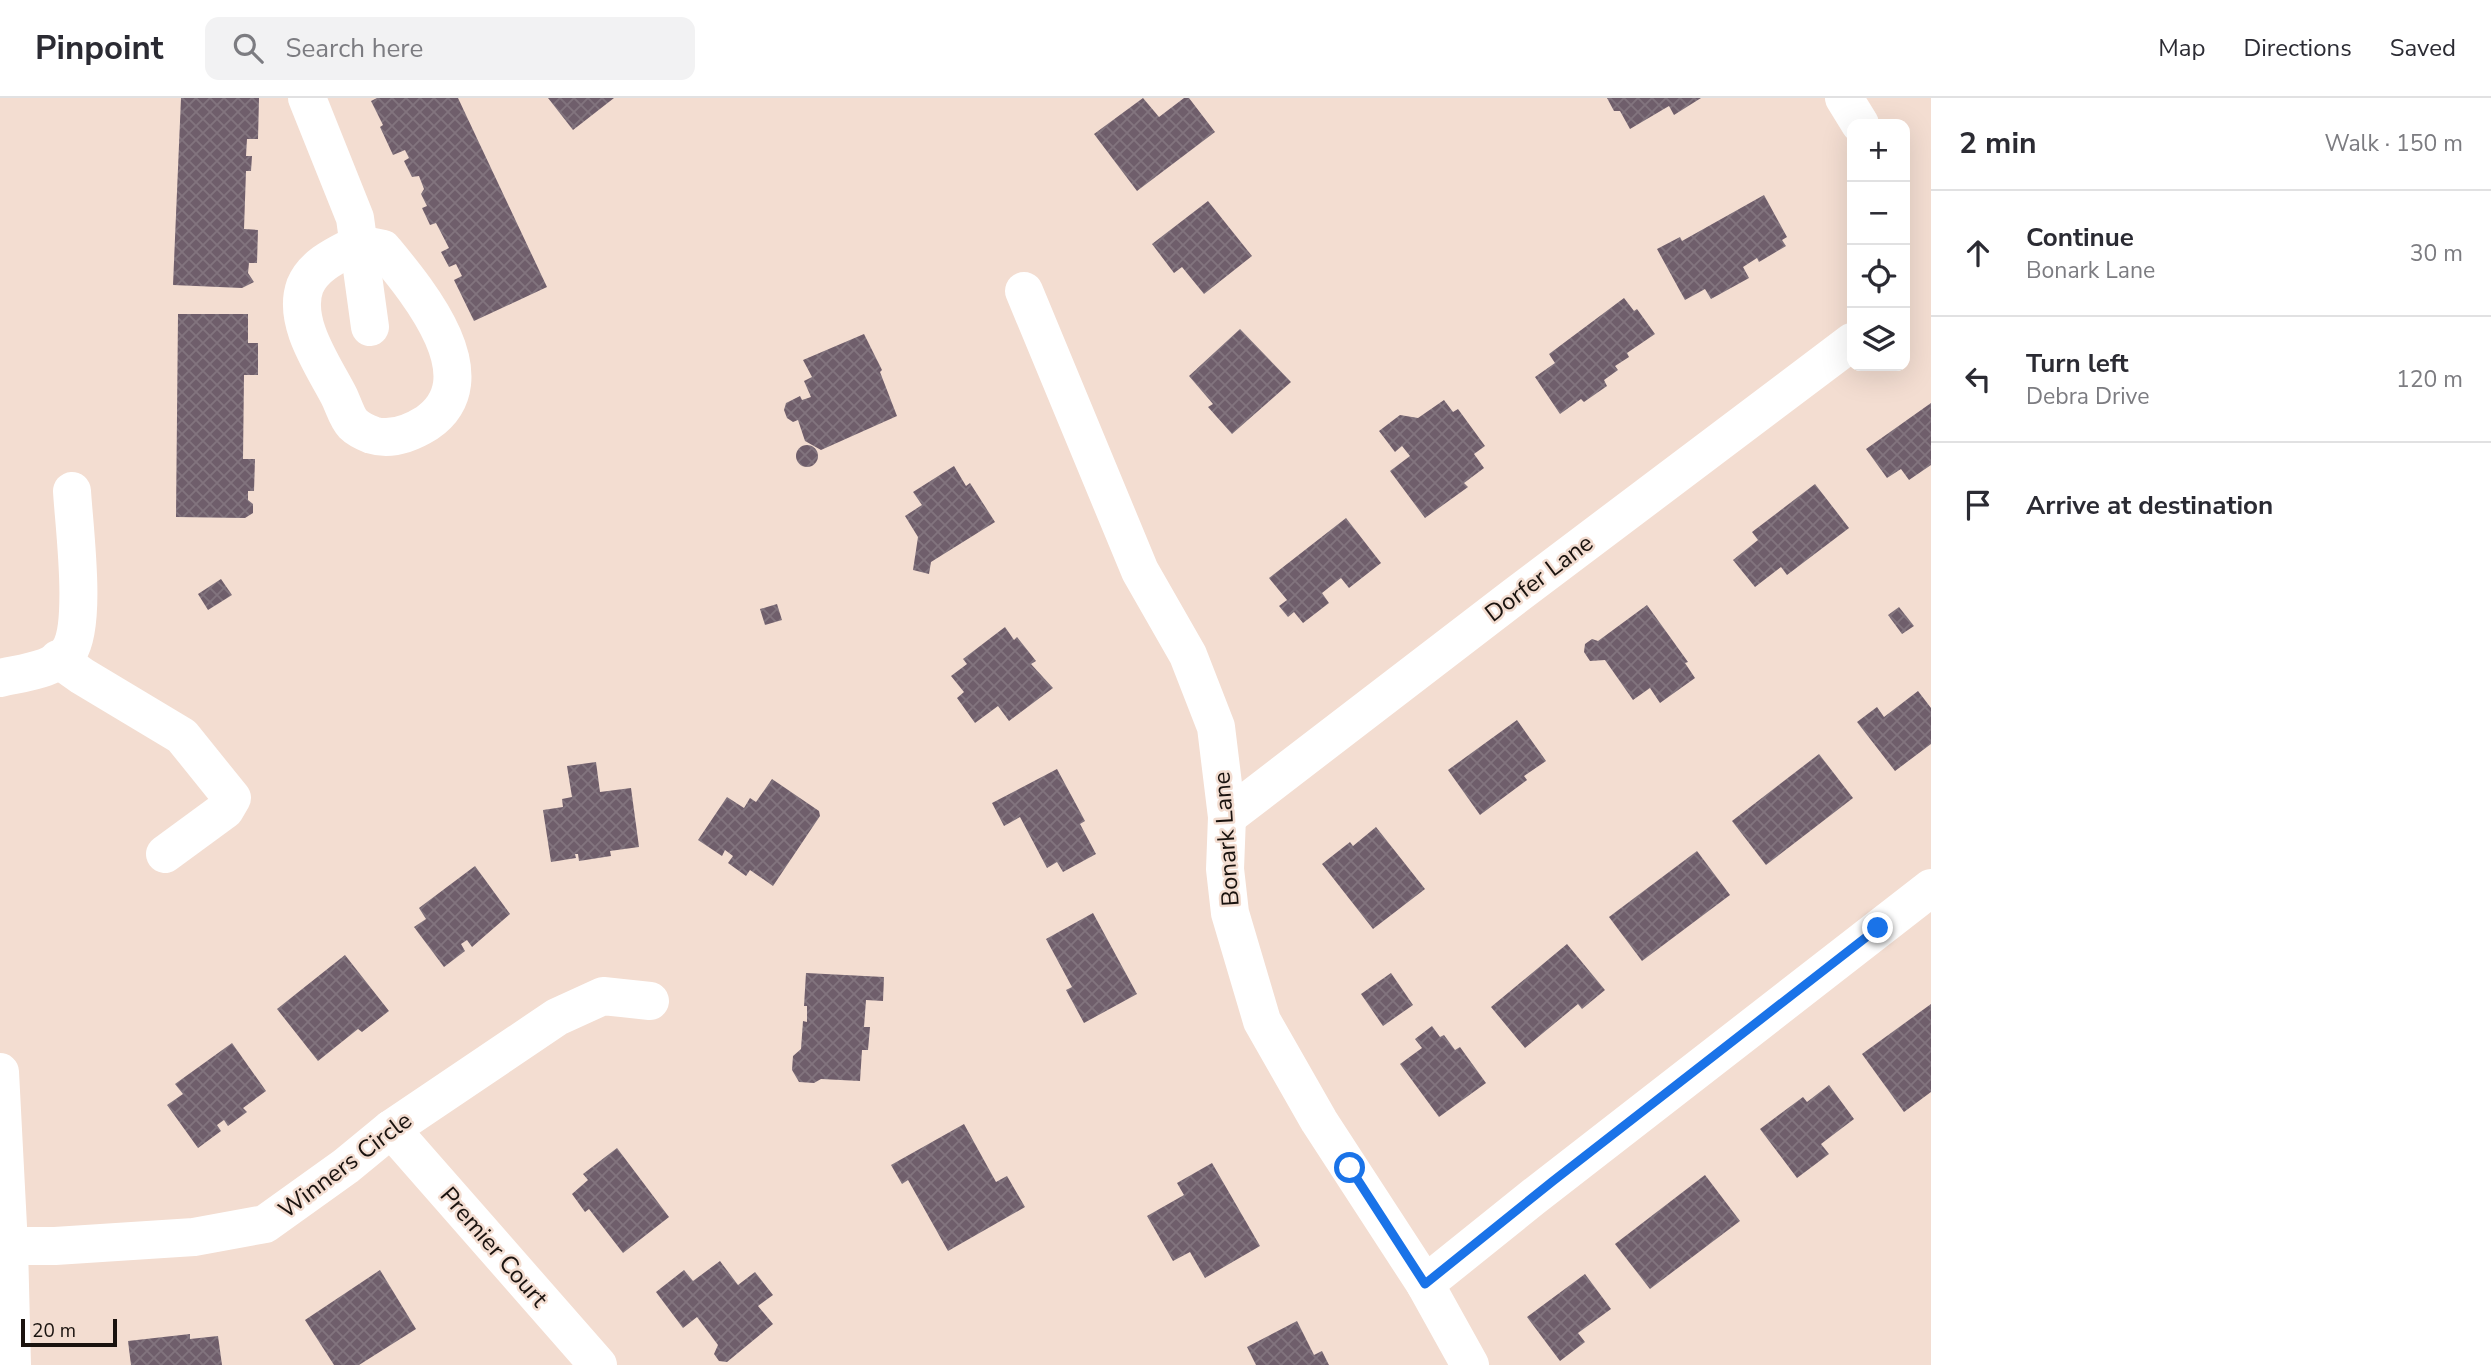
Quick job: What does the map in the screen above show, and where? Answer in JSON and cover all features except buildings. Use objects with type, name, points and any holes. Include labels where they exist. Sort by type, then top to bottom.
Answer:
[{"type":"street","points":[[307,98],[355,218],[370,327]]},
{"type":"street","points":[[1844,98],[1857,119]]},
{"type":"street","points":[[358,244],[383,249],[425,301],[450,355],[453,383],[446,404],[434,418],[413,432],[394,437],[372,435],[353,424],[308,335],[302,302],[306,285],[327,260],[358,244]]},
{"type":"street","name":"Bonark Lane","points":[[1024,291],[1140,571],[1188,655],[1216,727],[1227,817],[1225,869],[1230,913],[1262,1021],[1319,1121],[1425,1284],[1470,1365]]},
{"type":"street","name":"Dorfer Lane","points":[[1227,817],[1847,346]]},
{"type":"street","points":[[0,678],[48,667],[69,651],[79,615],[72,491]]},
{"type":"street","points":[[58,659],[82,677],[182,736],[232,798],[225,810],[164,853]]},
{"type":"street","points":[[1425,1284],[1553,1181],[1931,888]]},
{"type":"street","name":"Winners Circle","points":[[9,1246],[55,1247],[194,1237],[265,1224],[346,1166],[391,1129],[557,1017],[603,996],[650,1001]]},
{"type":"street","points":[[0,1072],[12,1365]]},
{"type":"street","name":"Premier Court","points":[[391,1129],[598,1365]]},
{"type":"route","points":[[1350,1168],[1425,1284],[1878,928]]}]
